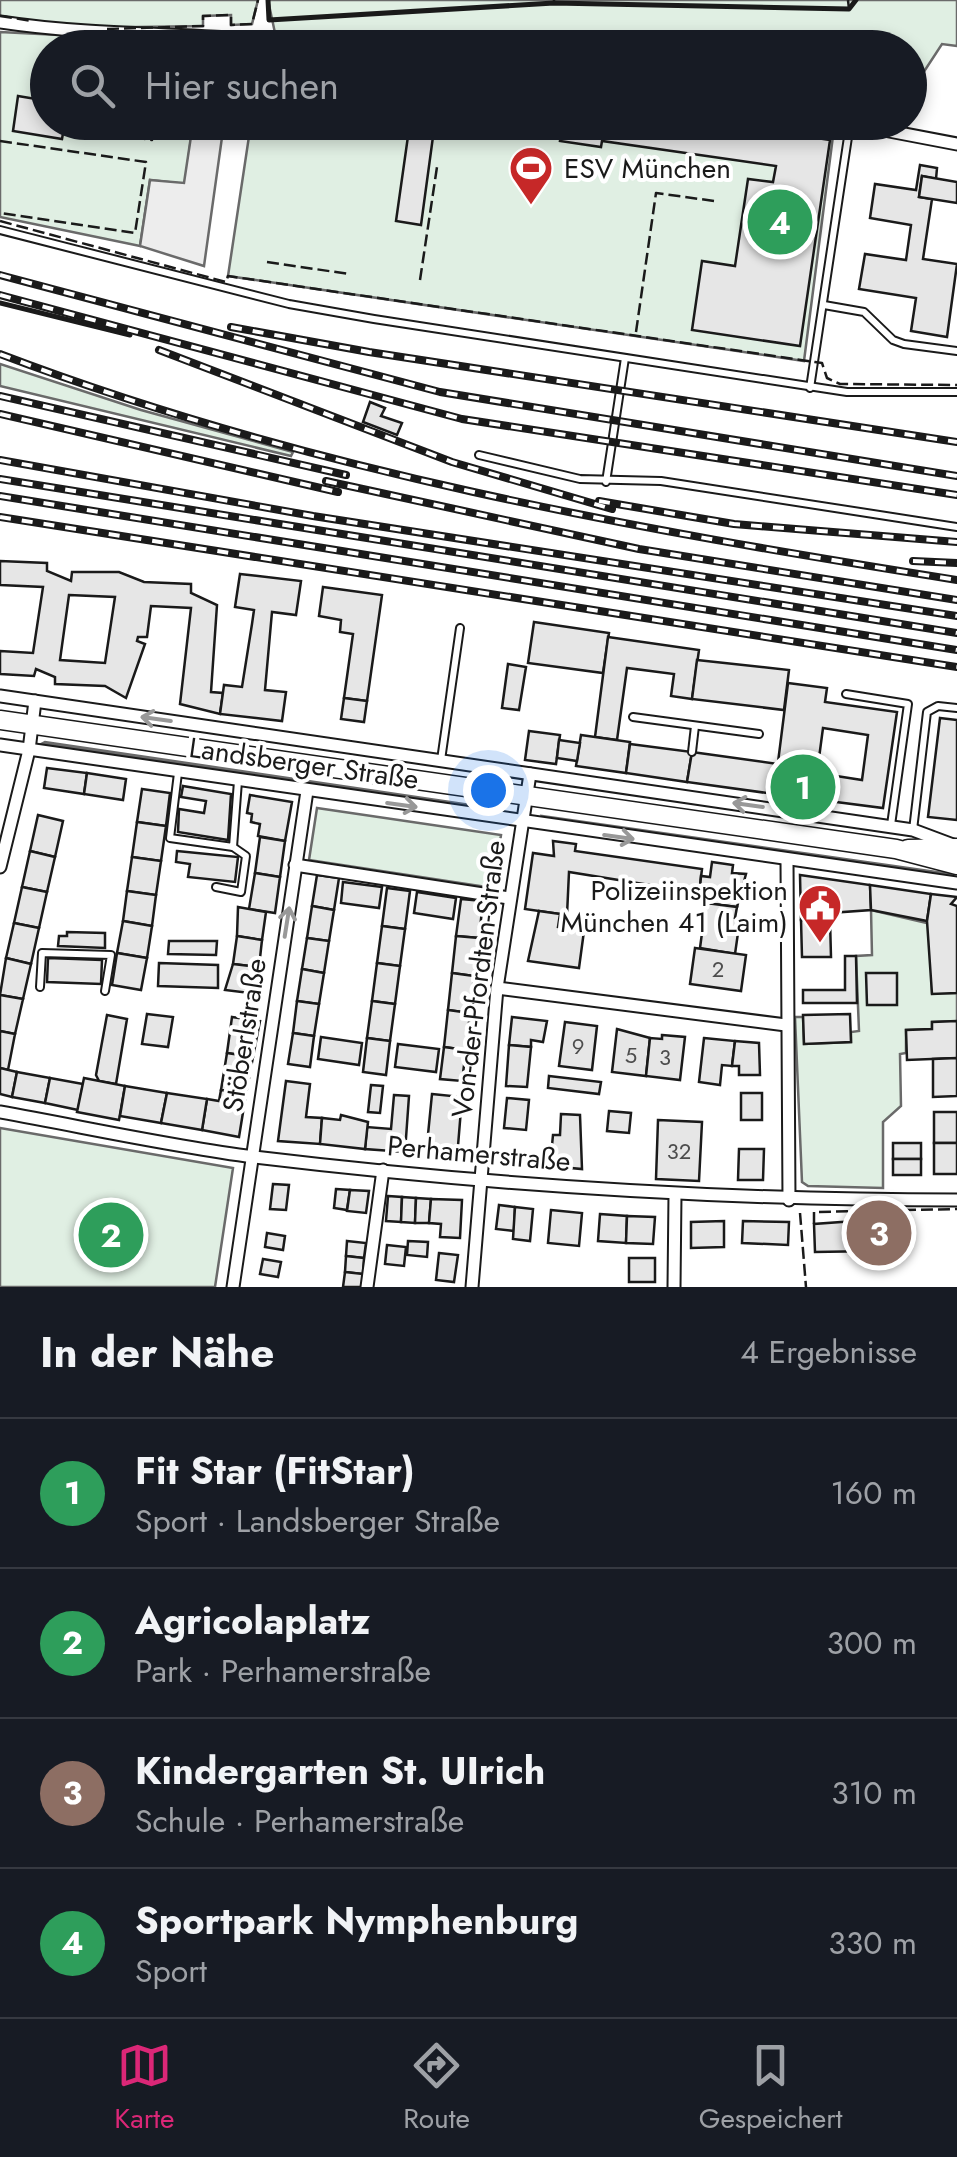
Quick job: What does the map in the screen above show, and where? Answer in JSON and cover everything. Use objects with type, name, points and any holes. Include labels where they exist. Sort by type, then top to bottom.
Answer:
[{"type":"main road","name":"Landsberger Straße","points":[[0,720],[896,850],[957,865]]},
{"type":"main road","name":"Landsberger Straße","points":[[896,850],[957,847]]},
{"type":"street","points":[[0,22],[51,30]]},
{"type":"street","points":[[927,138],[957,144]]},
{"type":"street","name":"Landsberger Straße","points":[[0,696],[441,762],[686,791],[913,830],[957,847]]},
{"type":"street","points":[[0,866],[28,750],[35,701]]},
{"type":"street","name":"Landsberger Straße","points":[[0,745],[957,883]]},
{"type":"street","points":[[526,797],[530,774]]},
{"type":"street","name":"Stöberlstraße","points":[[233,1287],[307,791]]},
{"type":"street","name":"Von-der-Pfordten-Straße","points":[[472,1287],[496,988],[526,797]]},
{"type":"street","points":[[787,860],[789,1200]]},
{"type":"street","points":[[296,865],[510,898]]},
{"type":"street","points":[[496,988],[786,1025]]},
{"type":"street","name":"Perhamerstraße","points":[[0,1112],[252,1156],[383,1170],[675,1195],[957,1200]]},
{"type":"street","points":[[367,1287],[383,1170]]},
{"type":"street","points":[[674,1287],[675,1195]]},
{"type":"lane","points":[[810,388],[844,140]]},
{"type":"lane","points":[[0,230],[289,304],[810,388],[957,392]]},
{"type":"lane","points":[[824,306],[864,312],[893,340],[904,344],[957,350]]},
{"type":"lane","points":[[606,482],[624,358]]},
{"type":"lane","points":[[479,455],[606,482],[661,482],[957,527]]},
{"type":"lane","points":[[441,762],[460,628]]},
{"type":"lane","points":[[846,694],[908,704],[891,826]]},
{"type":"lane","points":[[913,830],[927,712],[938,706],[957,708]]},
{"type":"lane","points":[[633,717],[759,734]]},
{"type":"lane","points":[[692,752],[695,726]]},
{"type":"lane","points":[[178,773],[170,838],[233,847],[246,856],[241,892],[216,887]]},
{"type":"lane","points":[[233,847],[238,781]]},
{"type":"lane","points":[[40,987],[42,953],[111,955],[105,991]]},
{"type":"green space","points":[[0,0],[258,0],[252,24],[231,25],[231,15],[203,16],[203,26],[74,28],[0,16]]},
{"type":"green space","points":[[268,0],[957,0],[957,46],[942,44],[927,67],[927,30],[274,30]]},
{"type":"green space","points":[[0,32],[30,34],[30,140],[191,140],[185,184],[150,180],[140,246],[0,217]]},
{"type":"green space","name":"ESV München","points":[[248,140],[832,140],[804,361],[228,276]]},
{"type":"green space","points":[[0,364],[141,410],[293,452],[291,456],[0,386]]},
{"type":"green space","points":[[43,743],[498,809],[498,812]]},
{"type":"green space","points":[[317,808],[501,835],[493,888],[309,860]]},
{"type":"green space","points":[[543,818],[950,874],[957,879]]},
{"type":"green space","points":[[871,910],[931,924],[932,993],[957,993],[957,1021],[932,1022],[932,1029],[906,1030],[906,1053],[900,1054],[901,1106],[883,1122],[883,1188],[808,1186],[802,1182],[795,1017],[803,1017],[804,1044],[851,1042],[851,1032],[859,1031],[856,956],[872,955]]},
{"type":"green space","points":[[0,1128],[233,1168],[215,1287],[0,1287]]},
{"type":"shaded area","points":[[190,140],[222,140],[204,266],[140,246],[150,180],[184,183]]},
{"type":"building","points":[[18,96],[30,98],[30,134],[13,131]]},
{"type":"building","points":[[407,140],[433,140],[421,225],[396,221]]},
{"type":"building","points":[[830,140],[800,346],[692,330],[702,261],[735,266],[748,179],[773,182],[776,166],[602,141],[601,147],[560,141]]},
{"type":"building","points":[[920,165],[937,168],[936,179],[922,176],[919,197],[932,199],[923,259],[957,264],[947,337],[911,331],[916,298],[859,289],[865,254],[906,260],[911,225],[870,218],[875,184],[916,190]]},
{"type":"building","points":[[922,176],[957,182],[957,203],[919,197]]},
{"type":"building","points":[[370,402],[385,408],[381,416],[402,423],[397,435],[363,422]]},
{"type":"building","points":[[0,561],[47,563],[47,571],[71,581],[72,572],[119,572],[144,582],[191,584],[191,593],[217,605],[211,692],[223,693],[220,714],[180,704],[191,608],[151,606],[147,637],[138,637],[137,641],[145,644],[126,698],[105,686],[55,684],[55,677],[36,669],[34,676],[0,674],[0,651],[33,653],[43,587],[0,585]],"holes":[[[69,595],[115,597],[105,663],[60,660]]]},
{"type":"building","points":[[240,574],[301,581],[296,615],[272,612],[265,690],[286,692],[282,721],[220,714],[224,685],[242,687],[254,610],[235,607]]},
{"type":"building","points":[[323,587],[382,595],[367,701],[344,698],[353,634],[340,632],[341,620],[319,616]]},
{"type":"building","points":[[534,622],[609,633],[603,673],[528,663]]},
{"type":"building","points":[[608,637],[699,650],[692,699],[671,696],[674,674],[627,668],[617,740],[595,737]]},
{"type":"building","points":[[697,660],[789,670],[784,710],[692,699]]},
{"type":"building","points":[[508,664],[526,667],[519,710],[502,708]]},
{"type":"building","points":[[788,683],[827,688],[825,702],[897,712],[883,808],[774,794]],"holes":[[[823,728],[868,735],[862,780],[817,773]]]},
{"type":"building","points":[[344,698],[367,701],[364,722],[341,719]]},
{"type":"building","points":[[940,718],[957,720],[957,820],[928,817]]},
{"type":"building","points":[[529,731],[560,735],[556,764],[525,760]]},
{"type":"building","points":[[581,735],[630,742],[626,773],[576,766]]},
{"type":"building","points":[[559,740],[580,743],[577,761],[557,758]]},
{"type":"building","points":[[630,744],[692,752],[687,782],[626,773]]},
{"type":"building","points":[[692,752],[778,764],[774,794],[687,782]]},
{"type":"building","points":[[47,768],[87,773],[84,794],[44,788]]},
{"type":"building","points":[[87,773],[126,779],[123,800],[84,794]]},
{"type":"building","points":[[183,786],[231,794],[228,840],[178,832],[179,809],[204,813],[206,801],[181,797]]},
{"type":"building","points":[[142,789],[170,793],[166,826],[137,822]]},
{"type":"building","points":[[250,795],[292,802],[285,841],[258,836],[260,824],[251,822],[252,814],[247,813]]},
{"type":"building","points":[[38,815],[63,821],[55,857],[30,851]]},
{"type":"building","points":[[137,822],[166,826],[161,861],[132,857]]},
{"type":"building","points":[[260,837],[285,841],[280,877],[255,873]]},
{"type":"building","points":[[553,841],[576,844],[575,851],[702,869],[699,893],[569,872],[567,915],[525,909],[533,853],[554,856]]},
{"type":"building","points":[[30,851],[55,857],[47,892],[22,887]]},
{"type":"building","points":[[177,851],[238,857],[235,882],[188,877],[190,864],[176,862]]},
{"type":"building","points":[[132,857],[161,861],[156,895],[127,891]]},
{"type":"building","points":[[712,862],[733,865],[732,873],[746,874],[737,907],[706,903],[708,891],[700,889],[701,876],[710,877]]},
{"type":"building","points":[[255,873],[280,877],[275,913],[249,909]]},
{"type":"building","points":[[317,875],[339,878],[334,910],[312,906]]},
{"type":"building","points":[[800,875],[870,885],[871,910],[830,913],[830,920],[801,920]]},
{"type":"building","points":[[343,882],[382,887],[379,908],[341,903]]},
{"type":"building","points":[[870,885],[931,894],[927,921],[871,910]]},
{"type":"building","points":[[22,887],[47,892],[39,928],[14,923]]},
{"type":"building","points":[[387,888],[410,891],[405,929],[382,926]]},
{"type":"building","points":[[127,891],[156,895],[152,926],[123,921]]},
{"type":"building","points":[[417,892],[456,898],[453,919],[414,913]]},
{"type":"building","points":[[931,894],[957,897],[951,904],[957,906],[957,993],[932,994],[927,921]]},
{"type":"building","points":[[461,899],[483,901],[479,938],[456,936]]},
{"type":"building","points":[[706,903],[737,907],[735,918],[740,919],[735,954],[700,948]]},
{"type":"building","points":[[312,906],[334,910],[329,941],[307,938]]},
{"type":"building","points":[[238,907],[266,912],[262,940],[237,936]]},
{"type":"building","points":[[539,911],[560,914],[558,927],[584,931],[579,968],[528,961]]},
{"type":"building","points":[[801,920],[830,920],[831,957],[802,957]]},
{"type":"building","points":[[123,921],[152,926],[147,958],[117,953]]},
{"type":"building","points":[[14,923],[39,928],[31,964],[6,958]]},
{"type":"building","points":[[382,926],[405,929],[400,966],[377,963]]},
{"type":"building","points":[[67,932],[105,933],[105,948],[58,946],[59,936],[67,936]]},
{"type":"building","points":[[237,936],[262,940],[259,967],[233,964]]},
{"type":"building","points":[[456,936],[479,938],[474,976],[452,973]]},
{"type":"building","points":[[307,938],[329,941],[324,973],[302,969]]},
{"type":"building","points":[[169,941],[217,941],[216,955],[168,954]]},
{"type":"building","points":[[695,948],[746,955],[741,991],[690,984]]},
{"type":"building","points":[[117,953],[147,958],[141,990],[112,985]]},
{"type":"building","points":[[845,956],[856,956],[857,1003],[803,1003],[803,990],[845,990]]},
{"type":"building","points":[[6,958],[31,964],[23,999],[0,995]]},
{"type":"building","points":[[48,958],[102,960],[101,984],[47,982]]},
{"type":"building","points":[[159,963],[218,965],[218,988],[158,986]]},
{"type":"building","points":[[377,963],[400,966],[395,1004],[372,1001]]},
{"type":"building","points":[[233,964],[259,967],[258,994],[225,990]]},
{"type":"building","points":[[302,969],[324,973],[319,1004],[297,1001]]},
{"type":"building","points":[[452,973],[474,976],[470,1013],[448,1010]]},
{"type":"building","points":[[866,973],[897,973],[897,1005],[867,1005]]},
{"type":"building","points":[[0,995],[23,999],[15,1034],[0,1031]]},
{"type":"building","points":[[297,1001],[319,1004],[314,1036],[293,1033]]},
{"type":"building","points":[[372,1001],[395,1004],[390,1041],[367,1038]]},
{"type":"building","points":[[448,1010],[470,1013],[466,1050],[444,1047]]},
{"type":"building","points":[[147,1014],[173,1017],[168,1047],[142,1044]]},
{"type":"building","points":[[850,1014],[851,1042],[804,1044],[803,1015]]},
{"type":"building","points":[[107,1015],[127,1019],[116,1084],[99,1081],[96,1075]]},
{"type":"building","points":[[232,1017],[260,1021],[253,1057],[227,1053]]},
{"type":"building","points":[[512,1017],[547,1021],[543,1042],[531,1040],[531,1047],[509,1045]]},
{"type":"building","points":[[957,1021],[957,1058],[907,1060],[906,1030],[932,1029],[932,1022]]},
{"type":"building","points":[[565,1022],[597,1026],[592,1070],[559,1066]]},
{"type":"building","points":[[617,1029],[650,1038],[646,1076],[612,1072]]},
{"type":"building","points":[[0,1031],[15,1034],[8,1070],[0,1068]]},
{"type":"building","points":[[293,1033],[314,1036],[310,1067],[288,1064]]},
{"type":"building","points":[[662,1035],[685,1037],[680,1080],[646,1076],[650,1038],[662,1039]]},
{"type":"building","points":[[321,1037],[362,1043],[359,1065],[318,1059]]},
{"type":"building","points":[[367,1038],[390,1041],[386,1075],[363,1072]]},
{"type":"building","points":[[704,1038],[735,1041],[732,1066],[722,1065],[720,1085],[699,1082]]},
{"type":"building","points":[[735,1041],[759,1043],[760,1075],[739,1075],[739,1066],[732,1066]]},
{"type":"building","points":[[398,1044],[439,1049],[436,1072],[395,1067]]},
{"type":"building","points":[[509,1045],[531,1047],[527,1087],[506,1086]]},
{"type":"building","points":[[444,1047],[466,1050],[462,1081],[440,1079]]},
{"type":"building","points":[[227,1053],[253,1057],[246,1094],[221,1090]]},
{"type":"building","points":[[957,1058],[957,1096],[933,1097],[933,1059]]},
{"type":"building","points":[[0,1068],[17,1072],[12,1097],[0,1094]]},
{"type":"building","points":[[17,1072],[50,1078],[45,1103],[12,1097]]},
{"type":"building","points":[[549,1076],[601,1082],[599,1094],[548,1088]]},
{"type":"building","points":[[50,1078],[83,1084],[78,1110],[45,1103]]},
{"type":"building","points":[[84,1078],[125,1086],[119,1120],[77,1112]]},
{"type":"building","points":[[286,1081],[310,1084],[306,1117],[322,1118],[320,1144],[278,1141]]},
{"type":"building","points":[[371,1085],[383,1086],[380,1113],[368,1112]]},
{"type":"building","points":[[125,1086],[167,1093],[161,1123],[120,1116]]},
{"type":"building","points":[[221,1090],[246,1094],[239,1137],[202,1130],[207,1099],[219,1101]]},
{"type":"building","points":[[167,1093],[207,1099],[202,1130],[161,1123]]},
{"type":"building","points":[[741,1093],[762,1093],[762,1120],[741,1120]]},
{"type":"building","points":[[432,1094],[462,1097],[457,1158],[426,1155]]},
{"type":"building","points":[[394,1095],[409,1096],[405,1152],[365,1149],[367,1127],[391,1129]]},
{"type":"building","points":[[507,1098],[529,1100],[526,1130],[504,1128]]},
{"type":"building","points":[[609,1111],[631,1113],[629,1133],[607,1131]]},
{"type":"building","points":[[934,1112],[957,1112],[957,1143],[934,1143]]},
{"type":"building","points":[[561,1114],[580,1115],[582,1169],[550,1166],[553,1135],[560,1135]]},
{"type":"building","points":[[341,1115],[368,1122],[365,1149],[320,1144],[322,1118],[340,1120]]},
{"type":"building","points":[[658,1120],[702,1122],[699,1181],[656,1179]]},
{"type":"building","points":[[893,1143],[921,1143],[921,1159],[893,1159]]},
{"type":"building","points":[[934,1143],[957,1143],[957,1174],[934,1174]]},
{"type":"building","points":[[739,1149],[764,1149],[763,1180],[738,1180]]},
{"type":"building","points":[[893,1159],[921,1159],[921,1175],[893,1175]]},
{"type":"building","points":[[273,1184],[289,1185],[286,1210],[270,1209]]},
{"type":"building","points":[[336,1189],[350,1190],[347,1210],[334,1208]]},
{"type":"building","points":[[350,1190],[369,1191],[366,1213],[347,1211]]},
{"type":"building","points":[[388,1196],[402,1197],[401,1222],[386,1221]]},
{"type":"building","points":[[402,1197],[416,1198],[415,1223],[401,1222]]},
{"type":"building","points":[[416,1198],[431,1199],[429,1223],[415,1223]]},
{"type":"building","points":[[431,1199],[462,1200],[460,1238],[440,1237],[441,1224],[429,1223]]},
{"type":"building","points":[[499,1205],[515,1207],[514,1231],[496,1229]]},
{"type":"building","points":[[515,1207],[533,1209],[530,1241],[513,1239]]},
{"type":"building","points":[[551,1210],[582,1213],[579,1246],[548,1243]]},
{"type":"building","points":[[600,1214],[627,1216],[626,1243],[598,1241]]},
{"type":"building","points":[[627,1216],[655,1217],[653,1244],[626,1243]]},
{"type":"building","points":[[724,1221],[724,1247],[691,1248],[691,1222]]},
{"type":"building","points":[[743,1221],[789,1222],[788,1245],[742,1243]]},
{"type":"building","points":[[874,1223],[874,1251],[815,1252],[814,1224]]},
{"type":"building","points":[[267,1233],[285,1236],[283,1250],[265,1247]]},
{"type":"building","points":[[347,1241],[366,1243],[364,1258],[346,1256]]},
{"type":"building","points":[[408,1241],[428,1242],[427,1257],[407,1255]]},
{"type":"building","points":[[387,1245],[406,1247],[404,1266],[385,1264]]},
{"type":"building","points":[[439,1253],[458,1255],[454,1282],[436,1280]]},
{"type":"building","points":[[346,1256],[364,1258],[363,1274],[345,1272]]},
{"type":"building","points":[[629,1258],[655,1258],[655,1282],[629,1282]]},
{"type":"building","points":[[263,1259],[281,1262],[278,1277],[260,1274]]},
{"type":"building","points":[[345,1272],[363,1274],[362,1287],[343,1287]]},
{"type":"railway","points":[[0,275],[440,392],[957,476]]},
{"type":"railway","points":[[0,295],[462,419],[957,495]]},
{"type":"railway","points":[[231,327],[369,352],[957,442]]},
{"type":"railway","points":[[159,350],[452,462],[612,509]]},
{"type":"railway","points":[[0,354],[234,432],[472,492],[714,540],[957,580]]},
{"type":"railway","points":[[0,396],[346,475]]},
{"type":"railway","points":[[0,414],[338,492]]},
{"type":"railway","points":[[0,460],[313,516],[957,616]]},
{"type":"railway","points":[[0,479],[957,633]]},
{"type":"railway","points":[[326,481],[639,549],[957,600]]},
{"type":"railway","points":[[0,496],[957,650]]},
{"type":"railway","points":[[599,501],[734,524],[957,542]]},
{"type":"railway","points":[[0,517],[957,667]]},
{"type":"railway","points":[[913,561],[957,563]]},
{"type":"fence","points":[[107,29],[203,26],[203,16],[231,15],[231,25],[252,24],[258,0]]},
{"type":"fence","points":[[848,0],[849,9]]},
{"type":"fence","points":[[0,16],[32,21]]},
{"type":"fence","points":[[0,141],[146,162],[135,233],[0,213]]},
{"type":"fence","points":[[420,280],[437,167]]},
{"type":"fence","points":[[636,332],[656,193],[714,201]]},
{"type":"fence","points":[[0,221],[226,282],[228,276],[822,363],[827,378],[840,384],[957,385]]},
{"type":"fence","points":[[267,262],[349,274]]},
{"type":"fence","points":[[814,1224],[814,1212],[957,1209]]},
{"type":"fence","points":[[800,1213],[806,1287]]},
{"type":"wall","points":[[268,0],[269,20],[554,3],[849,9],[856,0]]},
{"type":"wall","points":[[0,303],[130,335]]},
{"type":"place","name":"ESV München","points":[[531,206]]},
{"type":"place","name":"Sportpark Nymphenburg","points":[[780,222]]},
{"type":"place","name":"Fit Star (FitStar)","points":[[803,787]]},
{"type":"place","name":"Polizeiinspektion München 41 (Laim)","points":[[820,944]]},
{"type":"place","name":"Kindergarten St. UIrich","points":[[879,1233]]},
{"type":"place","name":"Agricolaplatz","points":[[111,1235]]}]
